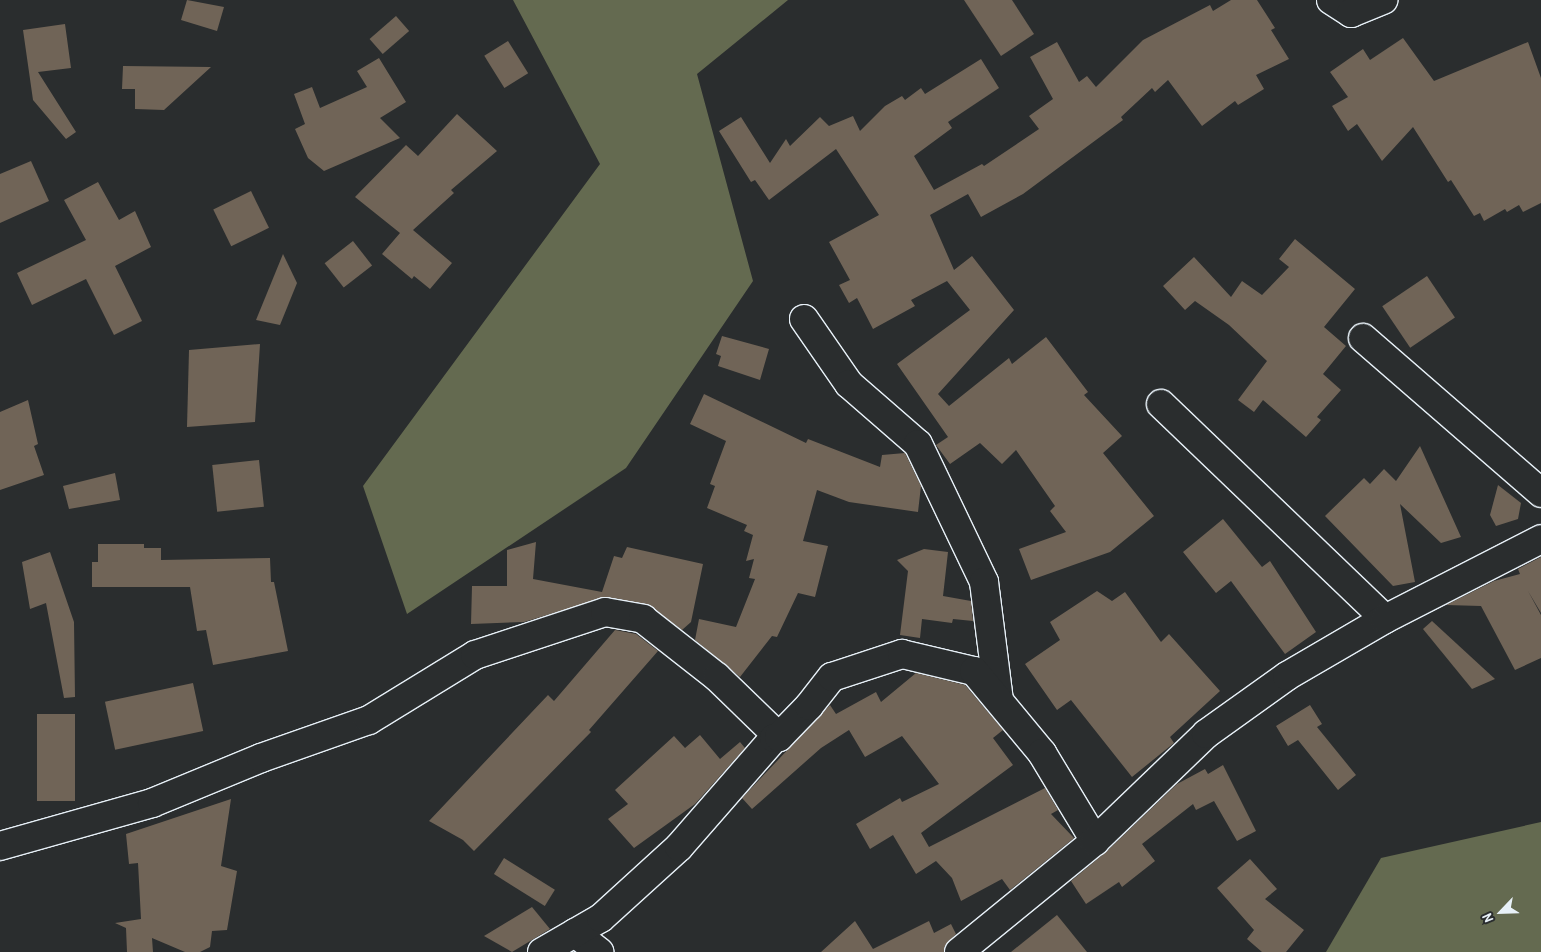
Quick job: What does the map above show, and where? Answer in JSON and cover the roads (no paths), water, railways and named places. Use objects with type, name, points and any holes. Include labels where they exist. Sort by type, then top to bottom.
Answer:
[{"type":"street","points":[[1331,0],[1351,14],[1384,0]]},
{"type":"street","points":[[804,318],[849,384],[918,444],[984,582],[999,700]]},
{"type":"street","points":[[1364,338],[1541,493]]},
{"type":"street","points":[[1161,404],[1385,619]]},
{"type":"street","points":[[959,952],[1095,841],[1206,734],[1287,676],[1385,619],[1541,539]]},
{"type":"street","points":[[0,846],[152,803],[261,758],[369,720],[475,656],[605,612],[643,619],[717,677],[779,737]]},
{"type":"street","points":[[542,952],[601,918],[679,847],[774,738],[779,737],[832,677],[902,654],[974,671],[1042,752],[1095,841]]},
{"type":"street","points":[[576,933],[599,952]]}]
